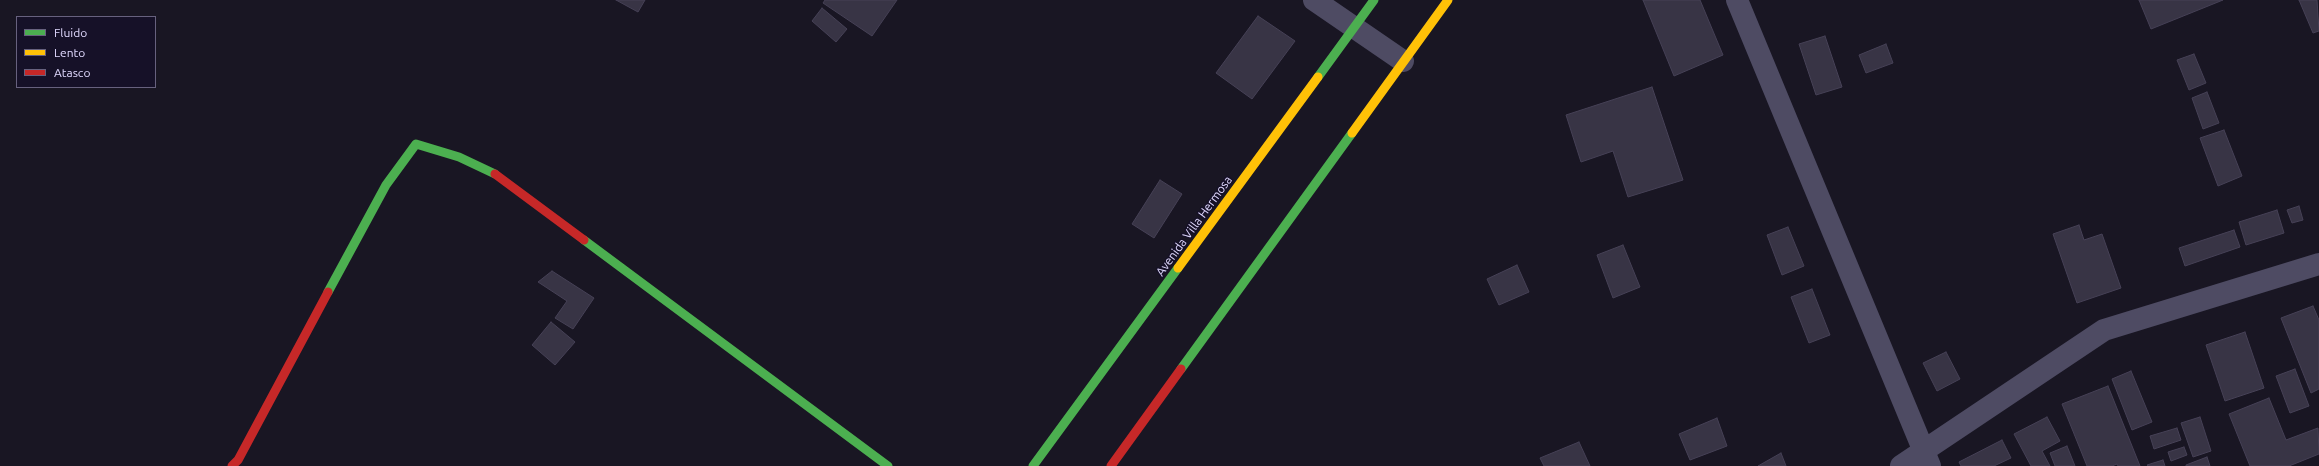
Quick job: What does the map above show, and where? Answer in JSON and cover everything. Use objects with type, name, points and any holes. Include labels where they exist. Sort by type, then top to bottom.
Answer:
[{"type":"street","points":[[1314,0],[1403,61]]},
{"type":"street","name":"Avenida Villa Hermosa","points":[[1033,466],[1374,0]]},
{"type":"street","points":[[1111,466],[1448,0]]},
{"type":"street","points":[[1737,0],[1926,459]]},
{"type":"street","points":[[232,466],[238,460],[386,185],[416,144],[459,157],[496,175],[888,466]]},
{"type":"street","points":[[1901,466],[1926,459],[2104,330],[2319,264]]},
{"type":"building","points":[[616,0],[645,0],[638,12]]},
{"type":"building","points":[[825,0],[897,0],[872,36],[823,3]]},
{"type":"building","points":[[1643,0],[1700,0],[1723,55],[1674,76]]},
{"type":"building","points":[[2139,0],[2223,0],[2151,29]]},
{"type":"building","points":[[2299,0],[2317,0],[2319,31],[2313,33]]},
{"type":"building","points":[[822,8],[847,29],[836,42],[812,21]]},
{"type":"building","points":[[1258,16],[1295,41],[1252,99],[1216,73]]},
{"type":"building","points":[[1825,36],[1842,87],[1816,95],[1799,44]]},
{"type":"building","points":[[1886,44],[1893,63],[1866,73],[1859,55]]},
{"type":"building","points":[[2194,54],[2206,83],[2189,90],[2177,60]]},
{"type":"building","points":[[1652,87],[1683,180],[1628,197],[1613,151],[1581,162],[1566,115]]},
{"type":"building","points":[[2207,92],[2219,123],[2203,129],[2192,98]]},
{"type":"building","points":[[2224,130],[2242,176],[2218,186],[2200,138]]},
{"type":"building","points":[[1160,180],[1182,194],[1154,238],[1132,224]]},
{"type":"building","points":[[2299,206],[2303,220],[2292,223],[2287,210]]},
{"type":"building","points":[[2277,210],[2284,233],[2246,245],[2239,222]]},
{"type":"building","points":[[2079,225],[2084,240],[2102,234],[2121,288],[2077,303],[2053,234]]},
{"type":"building","points":[[1788,227],[1804,266],[1782,275],[1767,235]]},
{"type":"building","points":[[2234,230],[2240,247],[2185,266],[2179,248]]},
{"type":"building","points":[[1623,245],[1640,287],[1613,298],[1597,255]]},
{"type":"building","points":[[1517,265],[1529,292],[1499,305],[1487,279]]},
{"type":"building","points":[[552,271],[594,298],[573,329],[555,318],[567,301],[538,282]]},
{"type":"building","points":[[1812,289],[1830,335],[1809,343],[1791,297]]},
{"type":"building","points":[[2313,306],[2319,320],[2319,389],[2311,393],[2281,318]]},
{"type":"building","points":[[551,322],[575,342],[555,365],[532,345]]},
{"type":"building","points":[[2245,332],[2264,388],[2225,401],[2206,345]]},
{"type":"building","points":[[1946,352],[1960,379],[1937,391],[1923,363]]},
{"type":"building","points":[[2295,369],[2309,406],[2290,413],[2276,376]]},
{"type":"building","points":[[2131,371],[2152,422],[2132,430],[2112,379]]},
{"type":"building","points":[[2108,386],[2140,466],[2118,466],[2117,464],[2112,466],[2087,466],[2062,404]]},
{"type":"building","points":[[2269,398],[2286,440],[2318,428],[2319,454],[2289,466],[2250,466],[2229,414]]},
{"type":"building","points":[[2047,417],[2060,441],[2042,451],[2050,466],[2031,466],[2014,434]]},
{"type":"building","points":[[2200,417],[2211,451],[2193,457],[2181,423]]},
{"type":"building","points":[[1717,418],[1727,446],[1690,460],[1679,434]]},
{"type":"building","points":[[2177,428],[2181,440],[2154,449],[2150,436]]},
{"type":"building","points":[[2002,440],[2011,458],[1994,466],[1961,466],[1959,462]]},
{"type":"building","points":[[1579,442],[1590,466],[1544,466],[1540,458]]},
{"type":"building","points":[[2067,446],[2075,466],[2055,466],[2050,453]]},
{"type":"building","points":[[2184,447],[2187,455],[2171,461],[2168,452]]},
{"type":"building","points":[[1781,453],[1786,466],[1758,466]]},
{"type":"building","points":[[2207,457],[2210,466],[2186,466],[2186,465]]},
{"type":"building","points":[[2163,460],[2165,466],[2147,465]]},
{"type":"traffic: fast","points":[[1318,77],[1374,0]]},
{"type":"traffic: fast","points":[[1181,369],[1352,133]]},
{"type":"traffic: fast","points":[[328,292],[386,185],[416,144],[459,157],[495,174]]},
{"type":"traffic: fast","points":[[584,240],[888,466]]},
{"type":"traffic: fast","points":[[1033,466],[1178,268]]},
{"type":"traffic: slow","points":[[1352,133],[1448,0]]},
{"type":"traffic: slow","points":[[1178,268],[1318,77]]},
{"type":"traffic: jam","points":[[495,174],[584,240]]},
{"type":"traffic: jam","points":[[232,466],[238,460],[328,292]]},
{"type":"traffic: jam","points":[[1111,466],[1181,369]]}]
